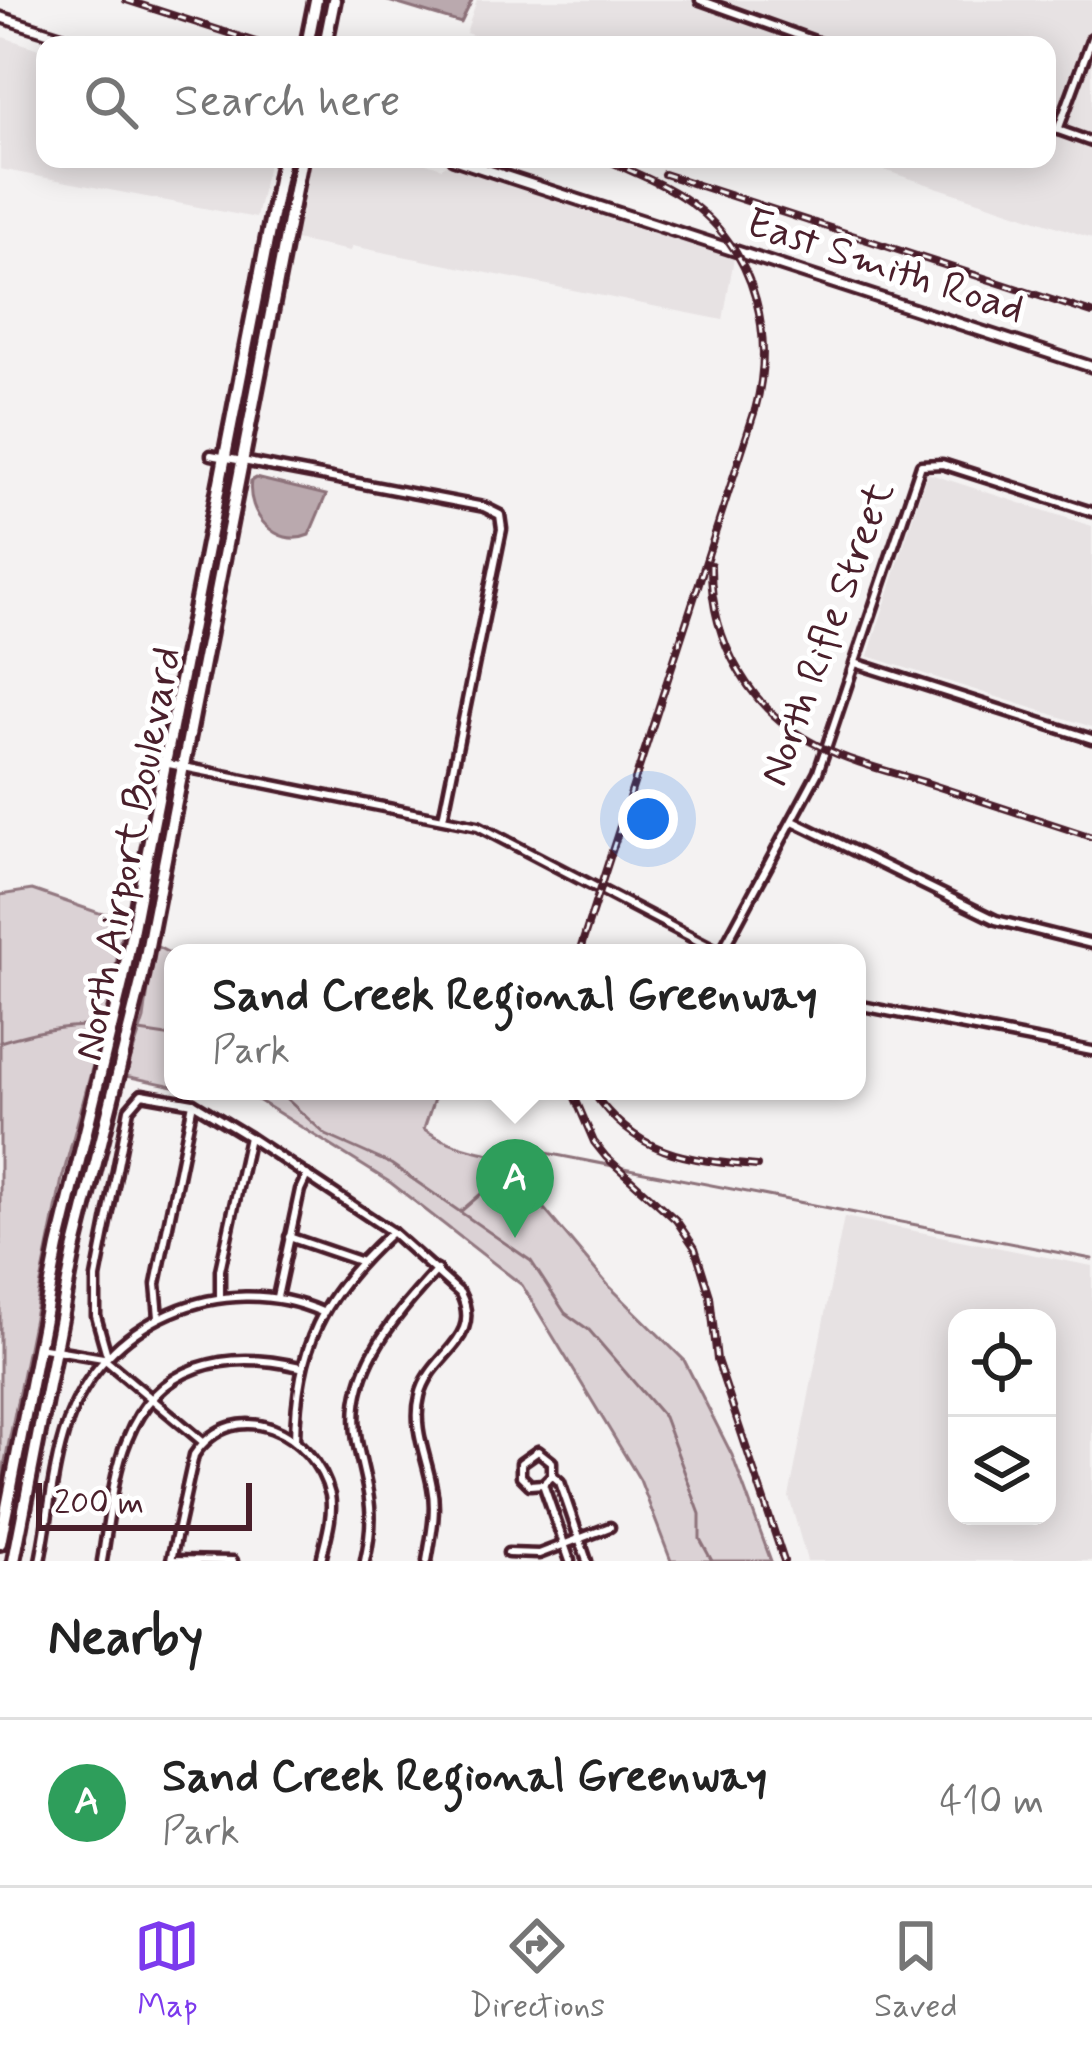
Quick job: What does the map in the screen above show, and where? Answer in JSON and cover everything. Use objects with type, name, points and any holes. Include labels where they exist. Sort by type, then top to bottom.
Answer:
[{"type":"main road","points":[[309,36],[316,0]]},
{"type":"main road","points":[[327,36],[334,0]]},
{"type":"main road","name":"North Airport Boulevard","points":[[0,1543],[62,1227],[123,979],[218,457],[282,168]]},
{"type":"main road","name":"North Airport Boulevard","points":[[14,1561],[74,1251],[141,982],[299,168]]},
{"type":"street","points":[[700,0],[801,36]]},
{"type":"street","points":[[0,17],[60,36]]},
{"type":"street","points":[[1092,38],[1058,130],[1092,142]]},
{"type":"street","name":"East Smith Road","points":[[481,168],[1092,367]]},
{"type":"street","points":[[218,457],[484,507],[500,515],[502,529],[443,818]]},
{"type":"street","name":"North Rifle Street","points":[[726,944],[827,750],[924,463],[942,464],[1092,512]]},
{"type":"street","points":[[855,663],[1092,739]]},
{"type":"street","points":[[149,760],[443,818],[501,835],[704,944]]},
{"type":"street","points":[[793,821],[996,920],[1092,944]]},
{"type":"street","points":[[866,1007],[1092,1051]]},
{"type":"street","points":[[105,1357],[96,1316],[96,1278],[129,1108],[142,1094],[164,1098]]},
{"type":"street","points":[[176,1100],[193,1103],[249,1137],[392,1232],[460,1292],[469,1317],[465,1329],[425,1380],[419,1397],[418,1435],[434,1492],[427,1561]]},
{"type":"street","points":[[159,1317],[156,1284],[193,1103]]},
{"type":"street","points":[[220,1297],[220,1270],[249,1137]]},
{"type":"street","points":[[278,1297],[307,1175]]},
{"type":"street","points":[[295,1441],[300,1367],[322,1312],[360,1261],[392,1232]]},
{"type":"street","points":[[289,1237],[360,1261]]},
{"type":"street","points":[[365,1561],[373,1504],[356,1437],[360,1384],[372,1349],[390,1322],[437,1270]]},
{"type":"street","points":[[40,1561],[66,1426],[105,1357],[159,1317],[220,1297],[278,1297],[322,1312]]},
{"type":"street","points":[[38,1348],[105,1357],[203,1442]]},
{"type":"street","points":[[102,1561],[124,1444],[152,1400],[177,1377],[215,1361],[268,1359],[300,1367]]},
{"type":"street","points":[[233,1561],[170,1561],[190,1470],[203,1442],[244,1423],[269,1425],[311,1457],[330,1497],[321,1561]]},
{"type":"street","points":[[543,1453],[552,1462],[552,1475],[543,1484],[525,1481],[520,1469],[524,1457],[543,1453]]},
{"type":"street","points":[[552,1475],[560,1483],[587,1561]]},
{"type":"street","points":[[543,1484],[570,1561]]},
{"type":"street","points":[[508,1553],[538,1554],[610,1527]]},
{"type":"shaded area","points":[[385,0],[472,0],[461,23]]},
{"type":"shaded area","points":[[477,0],[1092,0],[1092,238],[878,168],[1056,168],[1056,36],[466,33]]},
{"type":"shaded area","points":[[0,36],[36,48],[36,168],[267,168],[256,218],[0,169]]},
{"type":"shaded area","points":[[305,168],[456,168],[734,258],[723,320],[352,246],[350,251],[290,239]]},
{"type":"shaded area","points":[[927,473],[1092,526],[1092,727],[868,656]]},
{"type":"shaded area","points":[[256,478],[326,495],[309,535],[285,537],[266,525],[253,505],[251,481]]},
{"type":"shaded area","points":[[32,890],[99,913],[125,914],[108,1010],[62,1179],[0,1486],[0,895]]},
{"type":"shaded area","points":[[154,945],[164,950],[164,1084],[125,1076],[144,1019]]},
{"type":"shaded area","points":[[258,1100],[434,1100],[424,1129],[437,1137],[480,1152],[541,1161],[535,1198],[608,1285],[684,1360],[732,1455],[771,1561],[671,1561],[640,1480],[522,1285],[391,1183]]},
{"type":"shaded area","points":[[844,1217],[1092,1266],[1092,1561],[807,1561],[789,1497]]},
{"type":"waterway","points":[[0,1042],[52,1029],[106,1027]]},
{"type":"waterway","points":[[133,1031],[164,1036]]},
{"type":"waterway","points":[[288,1100],[326,1135],[391,1164],[531,1261],[565,1313],[589,1330],[664,1417],[700,1514],[700,1539],[712,1561]]},
{"type":"waterway","points":[[460,1212],[526,1155],[541,1152],[1092,1259]]},
{"type":"railway","points":[[126,0],[237,36]]},
{"type":"railway","points":[[582,944],[755,410],[763,354],[756,300],[734,249],[696,207],[625,168]]},
{"type":"railway","points":[[664,174],[1092,313]]},
{"type":"railway","points":[[711,565],[718,621],[739,672],[773,714],[795,732],[861,763],[1092,837]]},
{"type":"railway","points":[[576,1100],[594,1142],[606,1157],[676,1220],[695,1248],[710,1296],[717,1360],[784,1561]]},
{"type":"railway","points":[[599,1100],[626,1129],[664,1150],[757,1166]]},
{"type":"place","name":"Sand Creek Regional Greenway","points":[[515,1238]]}]
